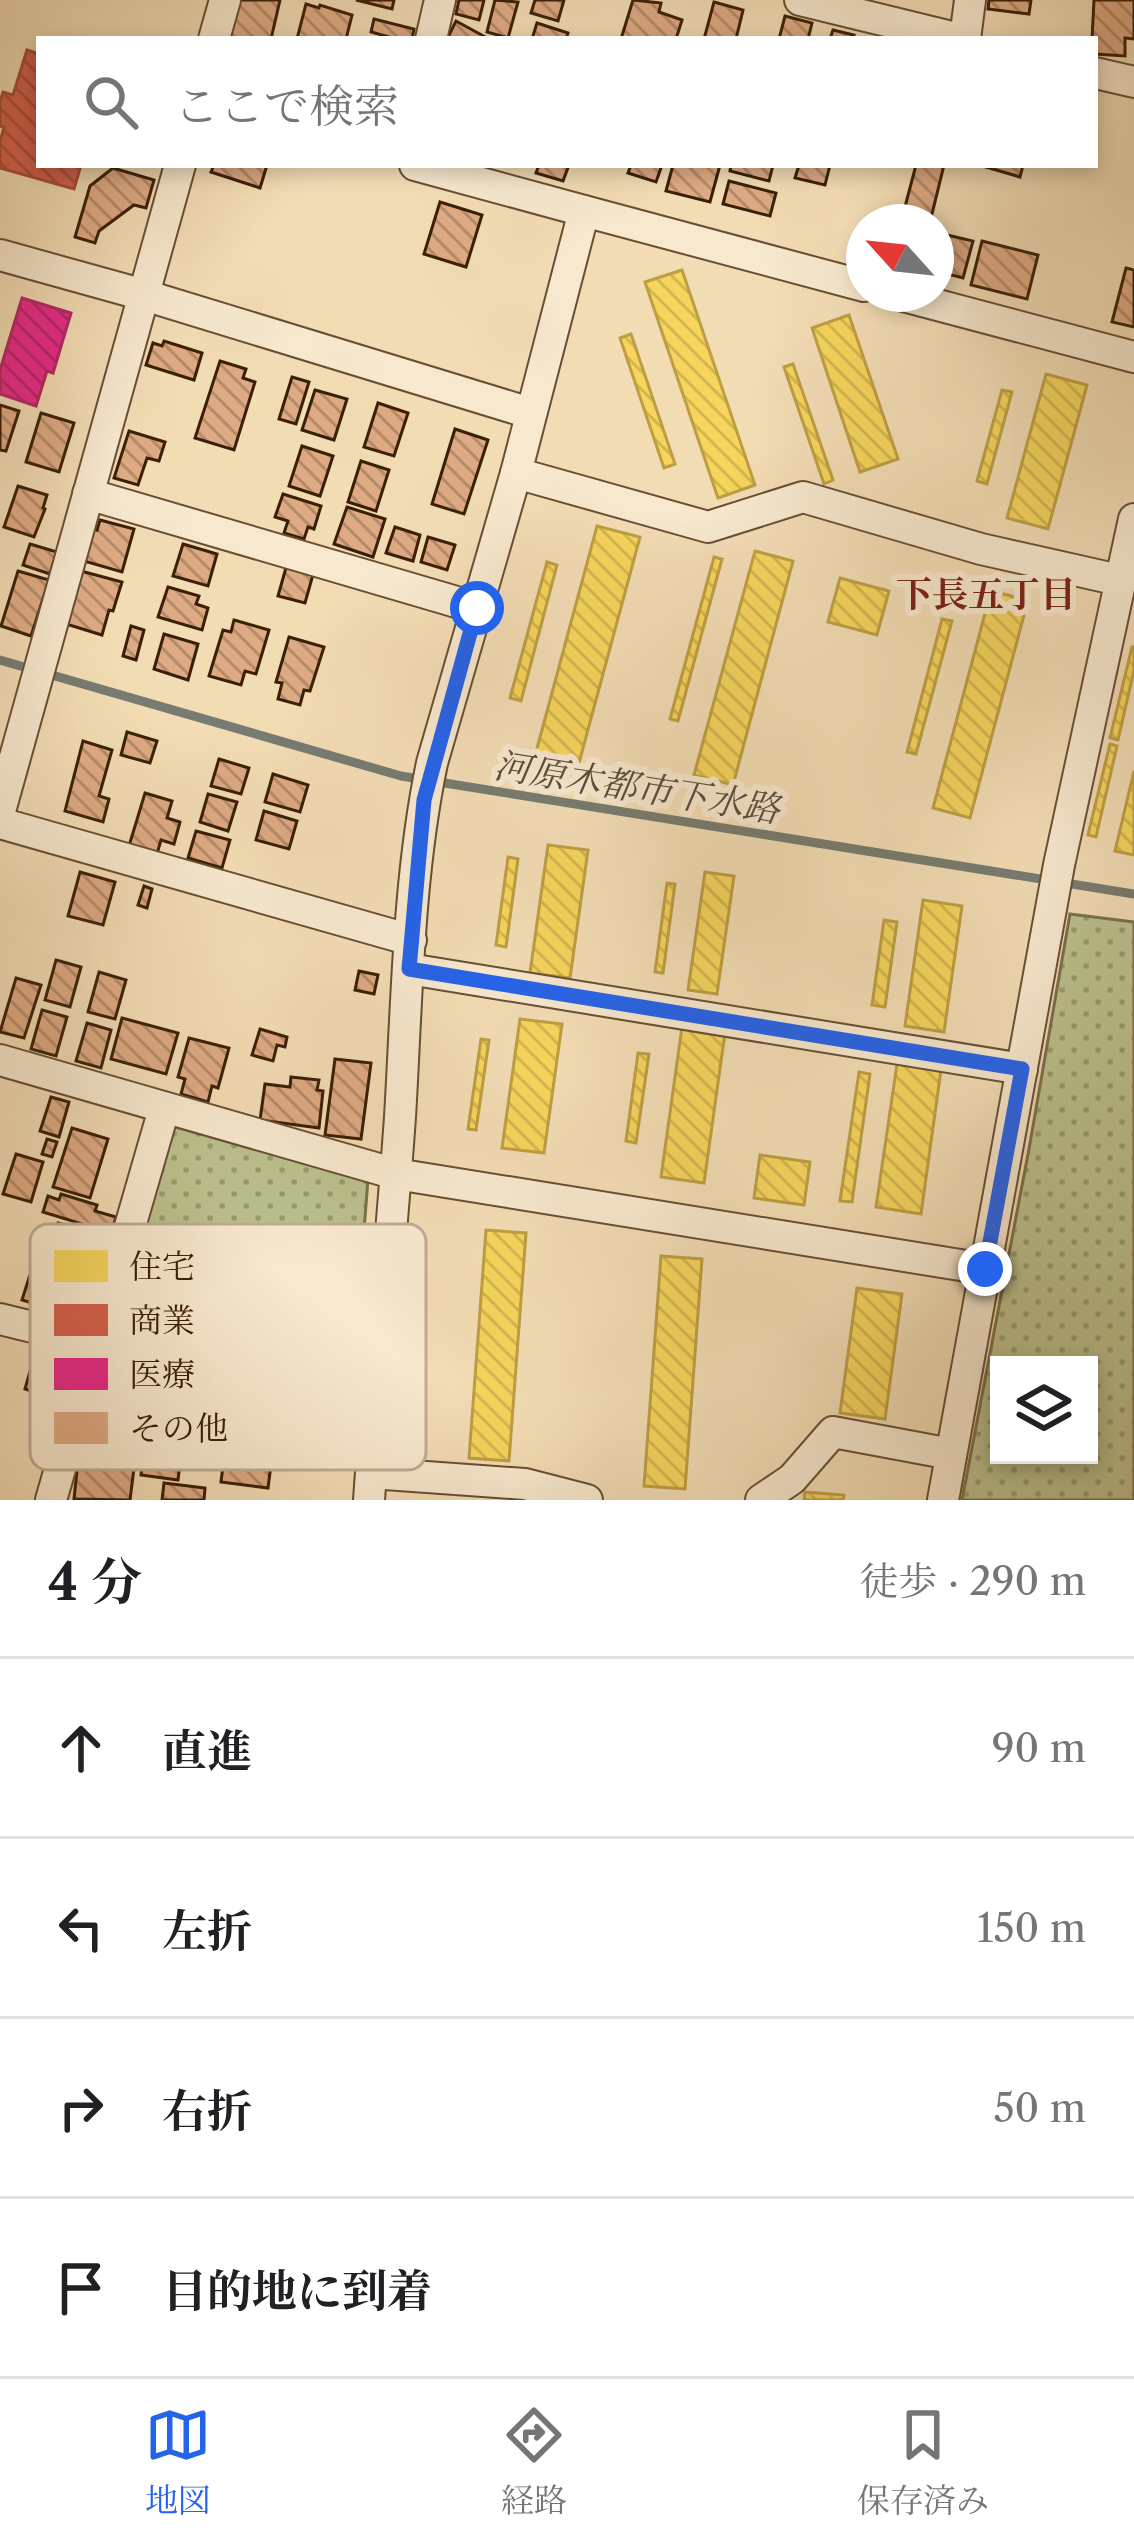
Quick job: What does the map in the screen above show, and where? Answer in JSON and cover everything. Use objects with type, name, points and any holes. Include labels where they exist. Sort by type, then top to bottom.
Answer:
[{"type":"street","points":[[215,36],[225,0]]},
{"type":"street","points":[[432,36],[440,0]]},
{"type":"street","points":[[800,0],[950,36]]},
{"type":"street","points":[[963,36],[970,0]]},
{"type":"street","points":[[1098,74],[1134,82]]},
{"type":"street","points":[[0,812],[180,168]]},
{"type":"street","points":[[426,168],[846,281]]},
{"type":"street","points":[[392,1224],[424,800],[584,211]]},
{"type":"street","points":[[0,255],[530,413]]},
{"type":"street","points":[[954,309],[1134,357]]},
{"type":"street","points":[[516,472],[708,527],[803,497],[981,549],[1119,580]]},
{"type":"street","points":[[88,494],[477,608]]},
{"type":"street","points":[[943,1500],[1059,865],[1123,616],[1119,580],[1134,519]]},
{"type":"street","points":[[0,823],[410,954],[1022,1069]]},
{"type":"street","points":[[0,1060],[396,1174],[985,1269]]},
{"type":"street","points":[[131,1224],[164,1109]]},
{"type":"street","points":[[0,1319],[30,1326]]},
{"type":"street","points":[[761,1500],[792,1479],[833,1432],[951,1454]]},
{"type":"street","points":[[51,1500],[60,1470]]},
{"type":"street","points":[[370,1486],[525,1484],[587,1500]]},
{"type":"green space","points":[[1070,914],[1134,922],[1134,1500],[962,1500]]},
{"type":"green space","points":[[172,1126],[368,1179],[364,1224],[146,1224]]},
{"type":"building: 住宅","points":[[682,270],[755,485],[718,498],[645,282]]},
{"type":"building: 住宅","points":[[849,315],[898,459],[860,472],[812,328]]},
{"type":"building: 住宅","points":[[631,334],[675,464],[664,468],[620,338]]},
{"type":"building: 住宅","points":[[793,364],[833,480],[824,484],[784,367]]},
{"type":"building: 住宅","points":[[1046,374],[1087,385],[1048,529],[1007,518]]},
{"type":"building: 住宅","points":[[1002,390],[1012,392],[987,484],[977,481]]},
{"type":"building: 住宅","points":[[597,526],[640,537],[579,763],[536,752]]},
{"type":"building: 住宅","points":[[755,551],[793,561],[733,785],[694,775]]},
{"type":"building: 住宅","points":[[714,557],[722,559],[678,721],[670,719]]},
{"type":"building: 住宅","points":[[547,562],[557,565],[521,701],[510,698]]},
{"type":"building: 住宅","points":[[840,578],[889,591],[877,635],[828,622]]},
{"type":"building: 住宅","points":[[991,591],[1028,600],[970,818],[933,808]]},
{"type":"building: 住宅","points":[[942,619],[952,621],[916,754],[907,752]]},
{"type":"building: 住宅","points":[[1132,647],[1134,670],[1118,740],[1110,738]]},
{"type":"building: 住宅","points":[[1110,744],[1117,746],[1096,837],[1088,835]]},
{"type":"building: 住宅","points":[[1134,771],[1134,855],[1115,851]]},
{"type":"building: 住宅","points":[[548,845],[588,850],[570,978],[530,973]]},
{"type":"building: 住宅","points":[[508,857],[518,859],[506,947],[496,945]]},
{"type":"building: 住宅","points":[[705,872],[734,876],[717,994],[688,990]]},
{"type":"building: 住宅","points":[[667,883],[675,884],[663,973],[655,972]]},
{"type":"building: 住宅","points":[[923,900],[962,906],[944,1032],[905,1026]]},
{"type":"building: 住宅","points":[[884,920],[897,922],[885,1007],[872,1005]]},
{"type":"building: 住宅","points":[[520,1019],[562,1024],[544,1153],[502,1148]]},
{"type":"building: 住宅","points":[[682,1027],[725,1033],[704,1183],[661,1177]]},
{"type":"building: 住宅","points":[[481,1039],[489,1040],[476,1130],[468,1129]]},
{"type":"building: 住宅","points":[[638,1053],[649,1054],[636,1143],[626,1141]]},
{"type":"building: 住宅","points":[[897,1064],[941,1070],[921,1214],[876,1207]]},
{"type":"building: 住宅","points":[[859,1072],[870,1074],[852,1202],[840,1201]]},
{"type":"building: 住宅","points":[[760,1155],[810,1162],[804,1205],[754,1198]]},
{"type":"building: 住宅","points":[[486,1230],[526,1233],[509,1461],[469,1458]]},
{"type":"building: 住宅","points":[[661,1256],[702,1259],[685,1489],[644,1486]]},
{"type":"building: 住宅","points":[[857,1288],[902,1294],[885,1419],[840,1413]]},
{"type":"building: 住宅","points":[[805,1492],[844,1495],[843,1500],[804,1500]]},
{"type":"building: 商業","points":[[27,50],[36,53],[36,168],[80,168],[74,189],[0,168],[4,127],[0,126],[0,102],[3,92],[13,95]]},
{"type":"building: 医療","points":[[22,298],[71,313],[53,373],[47,371],[36,406],[0,394],[0,370]]},
{"type":"building: その他","points":[[237,0],[280,0],[272,36],[229,36]]},
{"type":"building: その他","points":[[356,0],[394,0],[392,9]]},
{"type":"building: その他","points":[[459,0],[484,0],[479,20],[456,14]]},
{"type":"building: その他","points":[[495,0],[518,2],[509,36],[487,32]]},
{"type":"building: その他","points":[[535,0],[564,0],[558,21],[531,13]]},
{"type":"building: その他","points":[[633,0],[661,3],[659,12],[682,20],[677,36],[622,36]]},
{"type":"building: その他","points":[[989,0],[1031,0],[1029,14],[988,9]]},
{"type":"building: その他","points":[[1094,0],[1134,0],[1134,39],[1125,38],[1125,56],[1098,54],[1098,36],[1092,36]]},
{"type":"building: その他","points":[[714,2],[743,10],[737,36],[705,36]]},
{"type":"building: その他","points":[[306,4],[352,15],[347,36],[298,36]]},
{"type":"building: その他","points":[[785,16],[812,23],[809,36],[780,36]]},
{"type":"building: その他","points":[[374,19],[414,29],[413,36],[371,32]]},
{"type":"building: その他","points":[[456,21],[484,36],[448,36]]},
{"type":"building: その他","points":[[537,23],[568,33],[567,36],[533,36]]},
{"type":"building: その他","points":[[113,168],[154,180],[146,208],[134,205],[99,231],[95,243],[75,237],[90,186]]},
{"type":"building: その他","points":[[213,168],[266,168],[260,188],[211,172]]},
{"type":"building: その他","points":[[538,168],[568,168],[563,181],[536,173]]},
{"type":"building: その他","points":[[630,168],[661,168],[656,182],[628,173]]},
{"type":"building: その他","points":[[672,168],[719,168],[710,202],[666,191]]},
{"type":"building: その他","points":[[730,168],[772,168],[769,181]]},
{"type":"building: その他","points":[[798,168],[829,168],[825,185],[795,178]]},
{"type":"building: その他","points":[[915,168],[943,168],[934,204],[906,204]]},
{"type":"building: その他","points":[[989,168],[1022,168],[1020,177]]},
{"type":"building: その他","points":[[729,181],[776,193],[770,216],[723,204]]},
{"type":"building: その他","points":[[440,202],[482,215],[466,267],[424,254]]},
{"type":"building: その他","points":[[954,237],[973,241],[963,278],[954,276]]},
{"type":"building: その他","points":[[982,241],[1038,255],[1027,299],[971,285]]},
{"type":"building: その他","points":[[1126,268],[1134,270],[1134,327],[1112,322]]},
{"type":"building: その他","points":[[164,341],[202,353],[194,380],[146,365],[153,343],[162,346]]},
{"type":"building: その他","points":[[220,361],[246,369],[243,378],[255,382],[234,450],[195,438]]},
{"type":"building: その他","points":[[292,377],[309,382],[296,424],[279,419]]},
{"type":"building: その他","points":[[315,390],[347,399],[334,440],[302,430]]},
{"type":"building: その他","points":[[378,403],[408,413],[394,456],[364,447]]},
{"type":"building: その他","points":[[0,405],[19,411],[6,451],[0,450]]},
{"type":"building: その他","points":[[41,413],[74,423],[59,472],[26,462]]},
{"type":"building: その他","points":[[455,429],[488,440],[464,514],[432,504]]},
{"type":"building: その他","points":[[129,431],[165,442],[159,461],[147,458],[138,485],[114,478]]},
{"type":"building: その他","points":[[302,446],[333,456],[320,496],[289,486]]},
{"type":"building: その他","points":[[361,461],[389,470],[376,511],[348,502]]},
{"type":"building: その他","points":[[18,486],[47,495],[34,537],[4,527]]},
{"type":"building: その他","points":[[283,494],[321,506],[314,529],[308,527],[304,539],[284,533],[288,521],[275,517]]},
{"type":"building: その他","points":[[347,507],[385,519],[373,557],[334,544]]},
{"type":"building: その他","points":[[100,520],[134,529],[122,572],[84,561],[93,528],[97,530]]},
{"type":"building: その他","points":[[395,527],[420,535],[413,561],[386,553]]},
{"type":"building: その他","points":[[428,537],[455,545],[447,570],[421,562]]},
{"type":"building: その他","points":[[30,544],[57,552],[50,574],[23,565]]},
{"type":"building: その他","points":[[183,544],[217,554],[208,586],[173,576]]},
{"type":"building: その他","points":[[287,564],[314,571],[305,603],[278,596]]},
{"type":"building: その他","points":[[18,571],[49,580],[31,636],[1,626]]},
{"type":"building: その他","points":[[81,571],[122,582],[102,635],[66,624]]},
{"type":"building: その他","points":[[168,587],[199,596],[196,604],[208,608],[202,630],[158,617]]},
{"type":"building: その他","points":[[234,620],[269,630],[256,674],[245,671],[241,685],[209,676],[223,630],[231,632]]},
{"type":"building: その他","points":[[131,626],[144,630],[136,660],[123,656]]},
{"type":"building: その他","points":[[164,634],[198,644],[188,680],[154,669]]},
{"type":"building: その他","points":[[289,637],[324,647],[310,691],[304,690],[300,705],[278,699],[282,683],[276,682]]},
{"type":"building: その他","points":[[127,732],[157,741],[150,763],[121,755]]},
{"type":"building: その他","points":[[83,741],[112,750],[99,796],[109,799],[103,822],[65,811]]},
{"type":"building: その他","points":[[219,759],[249,768],[241,794],[211,786]]},
{"type":"building: その他","points":[[273,774],[308,785],[300,812],[265,802]]},
{"type":"building: その他","points":[[145,793],[172,801],[167,818],[180,822],[174,844],[161,840],[157,854],[129,846]]},
{"type":"building: その他","points":[[208,794],[237,802],[228,831],[200,822]]},
{"type":"building: その他","points":[[264,811],[297,821],[289,849],[256,840]]},
{"type":"building: その他","points":[[196,831],[230,840],[222,868],[188,858]]},
{"type":"building: その他","points":[[80,872],[115,882],[103,925],[68,916]]},
{"type":"building: その他","points":[[144,886],[152,889],[147,908],[138,905]]},
{"type":"building: その他","points":[[56,960],[81,967],[70,1007],[45,1000]]},
{"type":"building: その他","points":[[359,971],[378,975],[374,994],[355,990]]},
{"type":"building: その他","points":[[99,972],[126,980],[115,1019],[88,1012]]},
{"type":"building: その他","points":[[16,978],[41,985],[24,1038],[0,1032]]},
{"type":"building: その他","points":[[42,1010],[67,1017],[56,1056],[31,1049]]},
{"type":"building: その他","points":[[122,1018],[178,1033],[166,1074],[111,1059]]},
{"type":"building: その他","points":[[87,1023],[111,1030],[101,1068],[76,1061]]},
{"type":"building: その他","points":[[260,1029],[287,1037],[285,1047],[277,1045],[273,1061],[252,1055]]},
{"type":"building: その他","points":[[189,1038],[229,1048],[218,1088],[212,1086],[208,1102],[181,1094],[185,1079],[178,1077]]},
{"type":"building: その他","points":[[335,1059],[371,1063],[361,1139],[325,1135]]},
{"type":"building: その他","points":[[291,1077],[319,1080],[317,1090],[323,1091],[319,1128],[260,1120],[265,1084],[290,1087]]},
{"type":"building: その他","points":[[51,1097],[69,1102],[59,1137],[40,1131]]},
{"type":"building: その他","points":[[72,1128],[108,1139],[90,1198],[53,1187]]},
{"type":"building: その他","points":[[47,1139],[57,1142],[52,1157],[42,1154]]},
{"type":"building: その他","points":[[16,1154],[43,1162],[31,1202],[3,1194]]},
{"type":"building: その他","points":[[61,1194],[97,1205],[95,1211],[116,1217],[114,1224],[82,1224],[43,1212],[48,1196],[59,1200]]},
{"type":"building: その他","points":[[30,1275],[30,1302],[22,1300]]},
{"type":"building: その他","points":[[77,1470],[134,1470],[130,1500],[74,1499]]},
{"type":"building: その他","points":[[142,1470],[179,1470],[178,1480],[141,1475]]},
{"type":"building: その他","points":[[222,1470],[270,1470],[268,1488],[221,1482]]},
{"type":"building: その他","points":[[164,1483],[205,1488],[204,1500],[162,1500]]},
{"type":"waterway","name":"河原木都市下水路","points":[[0,660],[401,776],[1134,894]]},
{"type":"district","name":"下長五丁目","points":[[986,594]]},
{"type":"route","points":[[477,608],[424,800],[409,969],[1022,1069],[985,1269]]}]
